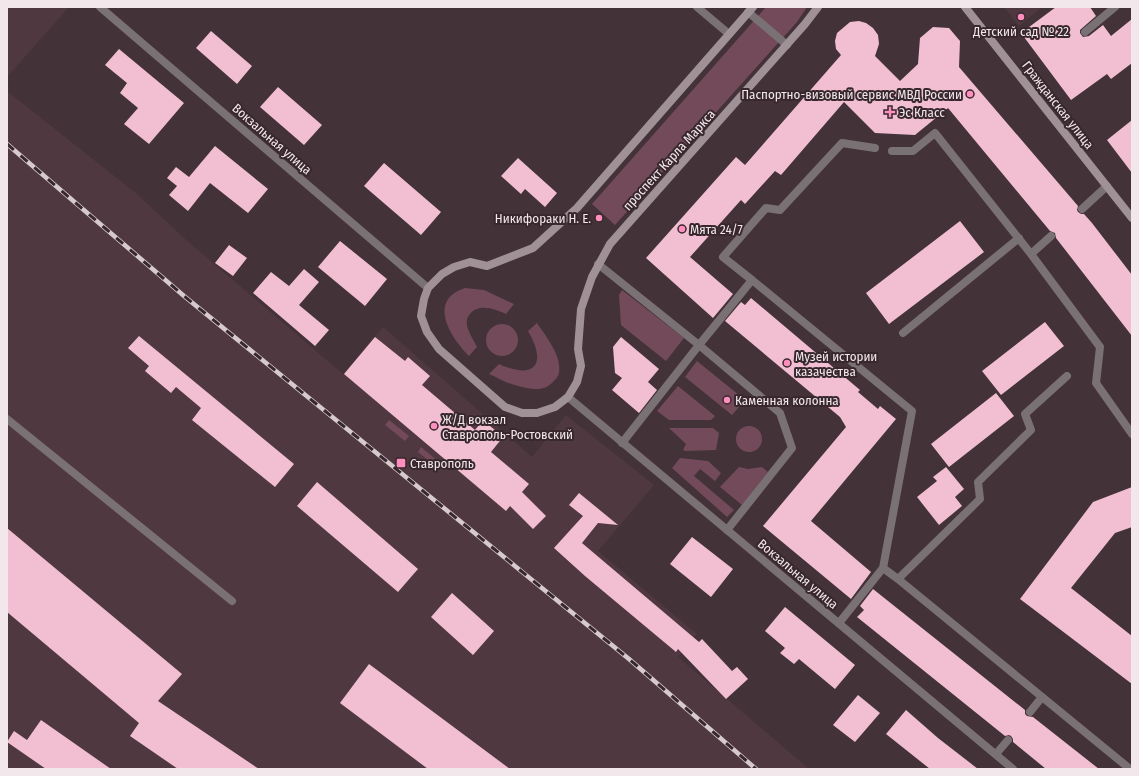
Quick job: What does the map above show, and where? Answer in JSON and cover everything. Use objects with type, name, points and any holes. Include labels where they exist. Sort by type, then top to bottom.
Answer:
[{"type":"main road","name":"проспект Карла Маркса","points":[[568,397],[577,382],[581,366],[578,349],[581,310],[592,276],[598,264],[615,238],[787,45],[818,7]]},
{"type":"main road","name":"Гражданская улица","points":[[965,7],[1132,218]]},
{"type":"main road","points":[[568,397],[555,407],[538,413],[522,413],[505,407],[439,349],[427,332],[421,316],[424,299],[428,288],[442,274],[454,267],[470,262],[487,266],[533,248],[577,208],[751,10]]},
{"type":"street","name":"Вокзальная улица","points":[[100,7],[428,288]]},
{"type":"street","points":[[697,7],[729,34]]},
{"type":"street","points":[[1085,32],[1116,7]]},
{"type":"street","points":[[751,10],[787,45]]},
{"type":"street","points":[[892,151],[913,151],[935,133],[1019,238],[1100,347],[1096,383],[1132,434]]},
{"type":"street","points":[[839,624],[883,568],[912,411],[723,257],[766,208],[780,210],[842,143],[875,148]]},
{"type":"street","points":[[1082,209],[1106,186]]},
{"type":"street","points":[[1030,254],[1051,236]]},
{"type":"street","points":[[903,333],[1019,238]]},
{"type":"street","points":[[598,264],[699,345],[780,413],[792,448],[727,530]]},
{"type":"street","points":[[622,443],[752,280]]},
{"type":"street","points":[[898,579],[980,499],[978,482],[1031,430],[1025,414],[1067,376]]},
{"type":"street","name":"Вокзальная улица","points":[[568,397],[1013,769]]},
{"type":"street","points":[[7,419],[232,601]]},
{"type":"street","points":[[883,568],[1130,769]]},
{"type":"street","points":[[1030,712],[1042,697]]},
{"type":"street","points":[[996,754],[1008,740]]},
{"type":"shaded area","points":[[7,7],[69,7],[7,77]]},
{"type":"shaded area","points":[[766,7],[807,7],[797,22],[615,225],[592,204]]},
{"type":"shaded area","name":"Детский сад № 22","points":[[1004,7],[1042,7],[1019,26]]},
{"type":"shaded area","points":[[7,91],[137,194],[185,239],[343,374],[383,327],[532,457],[566,415],[654,485],[598,551],[697,634],[678,657],[809,769],[7,769]]},
{"type":"shaded area","points":[[465,288],[484,290],[514,304],[506,314],[497,310],[482,308],[470,314],[467,319],[467,325],[477,347],[469,356],[449,329],[445,310],[447,301],[453,294]]},
{"type":"shaded area","points":[[622,290],[684,338],[666,361],[621,325],[619,295]]},
{"type":"shaded area","points":[[537,323],[552,346],[558,359],[559,373],[554,381],[544,388],[531,389],[511,384],[489,374],[499,364],[511,369],[521,370],[529,370],[534,366],[537,361],[537,353],[528,331]]},
{"type":"shaded area","points":[[505,324],[511,326],[516,331],[518,340],[516,349],[511,354],[499,356],[493,354],[488,349],[486,337],[488,331],[493,326]]},
{"type":"shaded area","points":[[697,361],[745,400],[732,415],[685,377]]},
{"type":"shaded area","points":[[678,386],[715,416],[711,420],[669,420],[657,411]]},
{"type":"shaded area","points":[[389,420],[409,436],[405,441],[385,425]]},
{"type":"shaded area","points":[[749,426],[758,430],[762,439],[758,448],[749,452],[740,448],[736,439],[740,430]]},
{"type":"shaded area","points":[[669,428],[713,428],[719,433],[716,450],[685,451],[683,450],[686,444]]},
{"type":"shaded area","points":[[421,447],[439,462],[435,466],[418,452]]},
{"type":"shaded area","points":[[680,458],[708,461],[721,473],[715,481],[700,469],[694,476],[734,510],[727,517],[672,468]]},
{"type":"shaded area","points":[[739,467],[748,469],[762,467],[768,472],[742,505],[720,487]]},
{"type":"building","points":[[1056,7],[1090,7],[1096,16],[1080,30],[1083,37],[1089,36],[1103,25],[1111,36],[1132,19],[1132,63],[1111,79],[1107,74],[1071,100],[1021,33]]},
{"type":"building","points":[[859,21],[866,23],[873,28],[878,35],[879,44],[875,56],[900,81],[918,64],[920,38],[933,27],[949,28],[960,41],[959,67],[1078,206],[1078,212],[1084,214],[1092,223],[1132,275],[1132,336],[1056,238],[1055,233],[1050,231],[948,108],[915,135],[875,133],[844,102],[781,175],[775,171],[745,204],[741,200],[690,257],[733,294],[713,318],[646,258],[736,157],[745,165],[841,55],[836,49],[835,41],[837,33],[850,22]]},
{"type":"building","points":[[211,31],[252,66],[237,84],[196,48]]},
{"type":"building","points":[[119,49],[184,103],[149,144],[124,124],[138,108],[120,93],[127,83],[105,65]]},
{"type":"building","points":[[278,87],[322,125],[304,145],[260,107]]},
{"type":"building","points":[[1132,120],[1132,173],[1107,140]]},
{"type":"building","points":[[215,146],[268,189],[248,213],[210,183],[188,211],[169,195],[177,186],[167,178],[176,167],[189,177]]},
{"type":"building","points":[[518,158],[557,193],[545,207],[525,189],[521,194],[501,176]]},
{"type":"building","points":[[384,163],[441,212],[421,235],[364,186]]},
{"type":"building","points":[[960,221],[984,252],[889,324],[866,293]]},
{"type":"building","points":[[340,241],[387,279],[365,306],[318,267]]},
{"type":"building","points":[[229,245],[247,258],[233,276],[215,263]]},
{"type":"building","points":[[304,269],[319,282],[299,305],[329,330],[315,346],[253,293],[271,272],[289,286]]},
{"type":"building","points":[[751,298],[860,390],[858,392],[878,409],[880,406],[896,419],[811,521],[871,572],[851,599],[763,526],[846,427],[840,417],[725,321],[741,302],[745,305]]},
{"type":"building","points":[[1045,322],[1064,346],[1001,395],[982,371]]},
{"type":"building","points":[[139,336],[294,464],[275,487],[192,420],[201,408],[176,387],[171,393],[145,371],[149,366],[128,348]]},
{"type":"building","name":"Ж/Д вокзал Ставрополь-Ростовский","points":[[375,337],[405,361],[408,357],[430,376],[422,385],[475,430],[483,420],[503,437],[491,452],[529,484],[522,492],[546,516],[533,529],[510,506],[506,511],[344,374]]},
{"type":"building","points":[[621,337],[659,369],[648,382],[657,390],[639,413],[612,390],[622,378],[615,373],[613,347]]},
{"type":"building","points":[[996,393],[1014,416],[949,467],[931,444]]},
{"type":"building","points":[[946,467],[964,489],[955,497],[962,506],[939,525],[917,497],[937,481],[933,477]]},
{"type":"building","points":[[317,482],[418,569],[398,592],[297,506]]},
{"type":"building","points":[[1132,487],[1132,527],[1115,533],[1071,588],[1132,636],[1132,684],[1020,599],[1093,502]]},
{"type":"building","points":[[579,493],[618,525],[598,523],[582,543],[699,642],[702,639],[732,671],[737,667],[748,679],[726,699],[678,649],[676,652],[554,548],[583,516],[569,505]]},
{"type":"building","points":[[7,528],[182,674],[158,701],[259,769],[178,769],[130,736],[139,723],[7,612]]},
{"type":"building","points":[[692,537],[733,569],[711,597],[670,564]]},
{"type":"building","points":[[873,589],[1025,710],[1025,714],[1027,716],[1033,717],[1099,769],[1046,769],[1013,742],[1011,736],[1005,736],[857,617],[864,610],[860,606]]},
{"type":"building","points":[[452,593],[494,631],[473,655],[431,617]]},
{"type":"building","points":[[785,607],[855,665],[835,689],[799,659],[794,664],[780,653],[785,648],[765,631]]},
{"type":"building","points":[[369,664],[510,769],[428,769],[340,703]]},
{"type":"building","points":[[858,695],[880,713],[855,742],[833,725]]},
{"type":"building","points":[[906,710],[938,738],[978,769],[930,769],[886,734]]},
{"type":"building","points":[[41,720],[111,769],[46,769],[7,742],[14,731],[27,740]]},
{"type":"railway","points":[[7,144],[184,296],[629,659],[756,769]]},
{"type":"place","name":"Детский сад № 22","points":[[1021,17]]},
{"type":"place","name":"Паспортно-визовый сервис МВД России","points":[[970,94]]},
{"type":"place","name":"Эс Класс","points":[[890,112]]},
{"type":"place","name":"Никифораки Н. Е.","points":[[599,218]]},
{"type":"place","name":"Мята 24/7","points":[[682,229]]},
{"type":"place","name":"Музей истории казачества","points":[[787,363]]},
{"type":"place","name":"Каменная колонна","points":[[727,400]]},
{"type":"place","name":"Ж/Д вокзал Ставрополь-Ростовский","points":[[434,426]]},
{"type":"place","name":"Ставрополь","points":[[401,463]]}]
